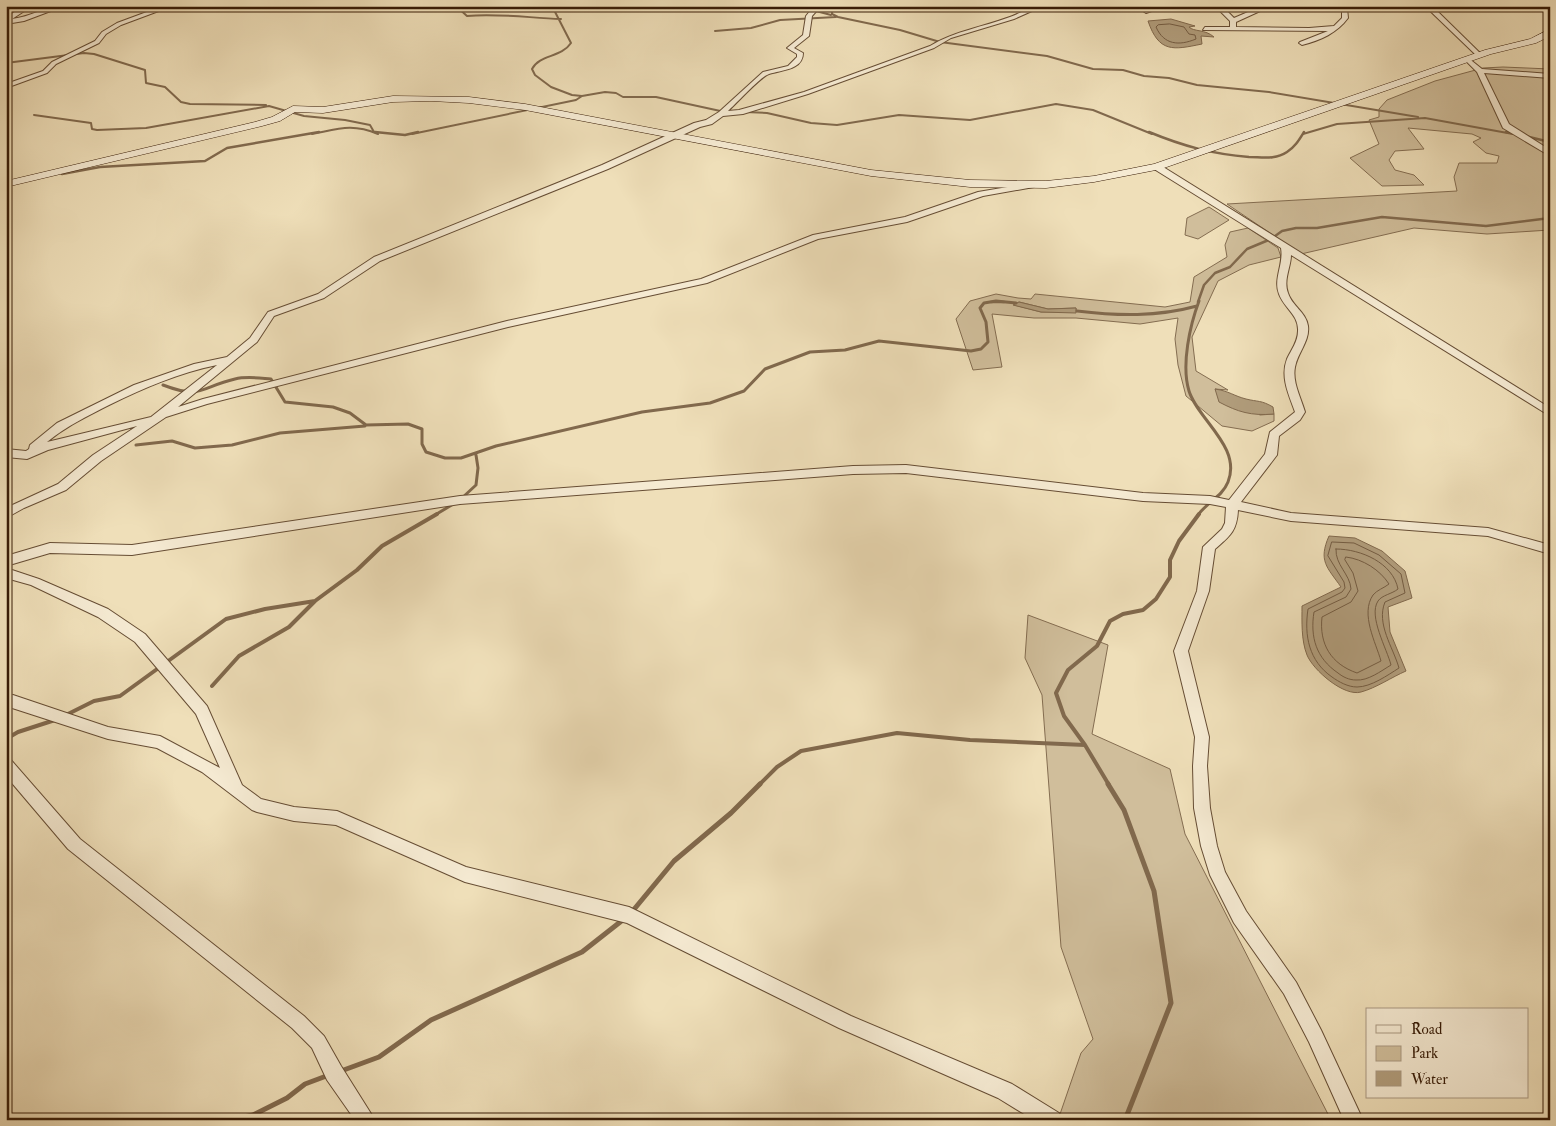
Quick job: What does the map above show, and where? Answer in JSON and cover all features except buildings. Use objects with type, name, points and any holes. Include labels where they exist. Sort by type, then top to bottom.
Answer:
[{"type":"street","points":[[6,22],[21,9],[29,6]]},
{"type":"street","points":[[6,22],[22,20],[61,6]]},
{"type":"street","points":[[6,86],[45,72],[54,63],[97,42],[104,33],[119,24],[169,6]]},
{"type":"street","points":[[6,514],[20,505],[62,487],[96,458],[159,417],[254,340],[271,314],[322,296],[376,259],[605,167],[697,125],[710,122],[765,73],[790,67],[800,58],[800,53],[790,48],[806,36],[807,18],[811,11],[818,6]]},
{"type":"street","points":[[720,115],[740,112],[806,93],[932,47],[949,37],[1012,18],[1040,6]]},
{"type":"street","points":[[1146,11],[1163,6]]},
{"type":"street","points":[[1218,6],[1233,25]]},
{"type":"street","points":[[1233,25],[1268,6]]},
{"type":"street","points":[[1302,43],[1327,34],[1337,28],[1345,18],[1344,8],[1346,6]]},
{"type":"street","points":[[1428,6],[1479,55]]},
{"type":"street","points":[[1205,29],[1233,25],[1309,30],[1337,28]]},
{"type":"street","points":[[6,454],[27,455],[44,447],[159,417],[221,397],[507,324],[704,281],[816,237],[907,219],[981,194],[1031,185],[1109,177],[1157,167],[1504,46],[1533,41],[1550,32]]},
{"type":"street","points":[[1467,59],[1480,70],[1550,76]]},
{"type":"street","points":[[1480,70],[1506,126],[1550,154]]},
{"type":"street","points":[[6,184],[258,124],[276,119],[293,110],[323,110],[393,99],[431,98],[516,106],[925,181],[1031,185]]},
{"type":"street","points":[[1157,167],[1550,414]]},
{"type":"street","points":[[1285,248],[1287,254],[1281,283],[1282,292],[1304,324],[1302,342],[1290,366],[1291,386],[1300,412],[1296,418],[1274,435],[1271,455],[1232,505],[1231,523],[1226,532],[1208,547],[1203,591],[1181,651],[1202,736],[1200,766],[1202,808],[1209,846],[1218,875],[1240,916],[1290,988],[1315,1036],[1354,1120]]},
{"type":"street","points":[[27,455],[61,425],[138,388],[165,376],[198,366],[228,360]]},
{"type":"street","points":[[6,561],[50,548],[132,550],[460,500],[598,488],[906,468],[1143,497],[1193,498],[1291,517],[1488,532],[1550,550]]},
{"type":"street","points":[[6,573],[35,582],[104,613],[140,638],[202,710],[237,789]]},
{"type":"street","points":[[6,700],[108,733],[160,742],[207,767],[257,805],[294,814],[337,818],[465,874],[629,915],[845,1022],[1005,1091],[1052,1120]]},
{"type":"street","points":[[6,765],[74,844],[298,1022],[318,1042],[334,1073],[366,1120]]},
{"type":"green space","points":[[1483,68],[1550,69],[1550,230],[1487,234],[1414,228],[1301,254],[1227,204],[1457,191],[1454,177],[1459,163],[1497,163],[1499,156],[1486,153],[1473,142],[1481,138],[1472,134],[1408,128],[1424,149],[1395,151],[1389,160],[1395,170],[1414,175],[1424,185],[1382,186],[1350,158],[1379,144],[1369,120],[1379,117],[1379,109],[1387,100],[1435,81]]},
{"type":"green space","points":[[1209,207],[1229,220],[1198,239],[1185,235],[1187,218]]},
{"type":"green space","points":[[1248,228],[1278,248],[1281,257],[1249,265],[1218,281],[1192,337],[1196,371],[1228,390],[1215,389],[1260,415],[1274,414],[1274,421],[1252,431],[1222,426],[1186,396],[1178,365],[1175,339],[1178,318],[1140,324],[1076,318],[1034,318],[992,314],[1002,367],[973,370],[956,319],[970,301],[996,294],[1031,299],[1035,294],[1165,307],[1190,302],[1194,277],[1227,257],[1225,245],[1230,232]],"holes":[[[1019,302],[1048,309],[1076,308],[1076,312],[1041,312],[1014,305]]]},
{"type":"green space","points":[[1028,615],[1108,645],[1092,734],[1170,769],[1185,834],[1331,1120],[1058,1120],[1081,1053],[1093,1039],[1061,947],[1042,695],[1025,658]]},
{"type":"water","points":[[1171,19],[1195,26],[1189,27],[1214,37],[1201,36],[1202,44],[1175,48],[1168,47],[1157,39],[1148,21]]},
{"type":"water","points":[[1019,302],[1048,309],[1076,308],[1076,313],[1041,312],[1013,305]]},
{"type":"water","points":[[1215,389],[1265,403],[1273,407],[1274,414],[1252,414],[1232,408],[1219,402]]},
{"type":"water","points":[[1329,536],[1355,538],[1382,551],[1405,571],[1412,598],[1388,607],[1390,632],[1406,671],[1361,692],[1346,690],[1322,675],[1310,661],[1304,643],[1302,606],[1341,587],[1328,569],[1324,558]]},
{"type":"waterway","points":[[456,6],[467,16],[502,15],[559,19]]},
{"type":"waterway","points":[[552,6],[559,19]]},
{"type":"waterway","points":[[797,6],[831,15]]},
{"type":"waterway","points":[[824,6],[832,10],[832,14],[838,17],[900,30],[940,42],[1047,56],[1093,69],[1123,70],[1144,76],[1169,78],[1197,85],[1269,92],[1418,117]]},
{"type":"waterway","points":[[715,31],[751,28],[780,20],[836,17]]},
{"type":"waterway","points":[[559,19],[571,43],[562,51],[540,61],[532,69],[535,75],[551,87],[572,95],[582,96]]},
{"type":"waterway","points":[[6,63],[84,53],[94,54],[145,70],[146,83],[165,87],[181,102],[190,104],[266,105]]},
{"type":"waterway","points":[[582,96],[605,92],[616,93],[623,97],[656,97],[725,112]]},
{"type":"waterway","points":[[412,134],[576,100],[582,96]]},
{"type":"waterway","points":[[745,112],[767,113],[811,123],[837,125],[899,115],[970,120],[1056,104],[1093,110],[1152,134]]},
{"type":"waterway","points":[[34,115],[91,123],[92,129],[97,130],[146,128],[269,106],[304,116],[345,120],[370,125],[374,132]]},
{"type":"waterway","points":[[1303,134],[1337,124],[1425,118],[1513,134]]},
{"type":"waterway","points":[[312,134],[353,128],[378,134]]},
{"type":"waterway","points":[[62,174],[100,167],[205,161],[227,148],[319,132]]},
{"type":"waterway","points":[[375,132],[405,135],[418,132]]},
{"type":"waterway","points":[[1149,132],[1210,151],[1235,156],[1264,158],[1282,155],[1287,152],[1295,146],[1304,132]]},
{"type":"waterway","points":[[1506,132],[1516,134]]},
{"type":"waterway","points":[[1525,136],[1550,142]]},
{"type":"waterway","points":[[1198,302],[1204,285],[1215,273],[1230,267],[1247,249],[1271,239],[1282,231],[1296,228],[1317,228],[1382,217],[1486,226],[1550,218]]},
{"type":"waterway","points":[[163,385],[186,392],[194,392],[240,378],[271,379],[285,402],[333,407],[350,413],[366,425],[408,424],[422,429],[422,444],[426,452],[445,458],[461,458],[496,446],[642,412],[710,403],[744,391],[765,369],[810,352],[845,350],[879,341],[971,351],[981,349],[988,342],[986,322],[980,308],[984,303],[996,301],[1016,303]]},
{"type":"waterway","points":[[1198,515],[1225,487],[1231,469],[1224,445],[1194,402],[1187,381],[1186,357],[1199,301]]},
{"type":"waterway","points":[[991,302],[1004,302]]},
{"type":"waterway","points":[[1077,311],[1107,314],[1152,314],[1197,306]]},
{"type":"waterway","points":[[136,445],[172,441],[195,448],[232,445],[280,433],[365,426]]},
{"type":"waterway","points":[[462,498],[476,485],[478,468],[476,455]]},
{"type":"waterway","points":[[435,515],[455,503]]},
{"type":"waterway","points":[[315,601],[357,570],[382,546],[437,514]]},
{"type":"waterway","points":[[1085,745],[1064,716],[1056,693],[1068,670],[1097,646],[1110,621],[1123,614],[1143,610],[1156,599],[1170,577],[1170,560],[1179,541],[1199,514]]},
{"type":"waterway","points":[[66,715],[94,701],[120,696],[226,619],[265,609],[315,601]]},
{"type":"waterway","points":[[212,686],[239,656],[289,627],[315,601]]},
{"type":"waterway","points":[[6,739],[18,732],[55,720]]},
{"type":"waterway","points":[[631,913],[674,861],[731,813],[777,767],[801,751],[897,733],[970,740],[1085,745]]},
{"type":"waterway","points":[[1085,745],[1109,785]]},
{"type":"waterway","points":[[1108,784],[1124,810],[1154,891],[1171,1003],[1125,1120]]},
{"type":"waterway","points":[[341,1071],[379,1057],[431,1020],[582,952],[624,919]]},
{"type":"waterway","points":[[230,1120],[253,1115],[287,1098],[305,1084],[329,1075]]}]
